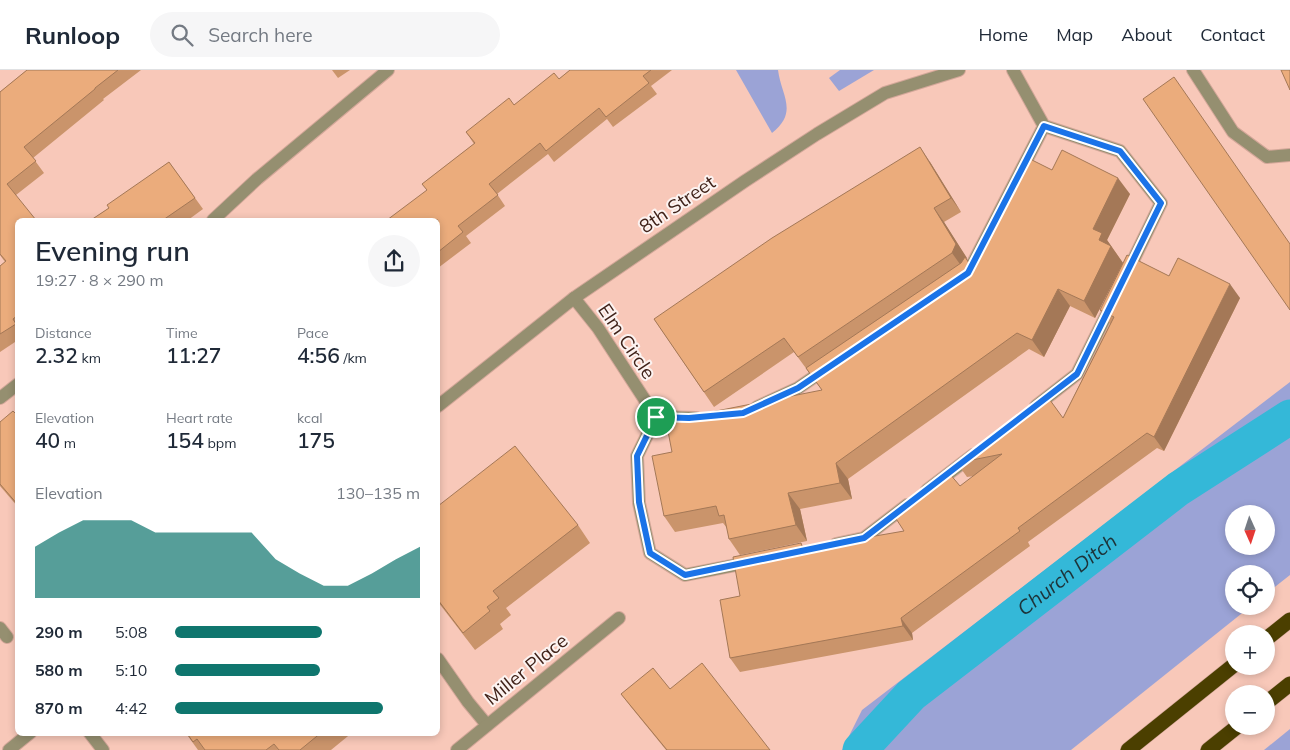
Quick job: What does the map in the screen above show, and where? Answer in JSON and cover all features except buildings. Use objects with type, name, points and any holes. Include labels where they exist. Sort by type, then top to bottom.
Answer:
[{"type":"highway","points":[[1275,632],[1290,620]]},
{"type":"highway","points":[[1128,750],[1225,673]]},
{"type":"highway","points":[[1275,696],[1290,684]]},
{"type":"highway","points":[[1208,750],[1227,735]]},
{"type":"street","points":[[215,218],[257,179],[388,70]]},
{"type":"street","name":"8th Street","points":[[440,404],[574,298],[745,181],[885,93],[959,70]]},
{"type":"street","points":[[1013,70],[1044,126],[1120,151],[1161,203],[1077,374],[1030,411]]},
{"type":"street","points":[[1193,70],[1233,132],[1267,157],[1290,155]]},
{"type":"street","points":[[952,284],[968,273],[1044,126]]},
{"type":"street","name":"Elm Circle","points":[[574,298],[598,328],[656,417]]},
{"type":"street","points":[[743,413],[798,388],[838,360]]},
{"type":"street","points":[[0,398],[15,386]]},
{"type":"street","points":[[707,417],[656,417],[637,456],[639,502],[650,553],[685,575],[760,560]]},
{"type":"street","points":[[826,546],[864,538],[982,447]]},
{"type":"street","name":"Miller Place","points":[[457,750],[619,618]]},
{"type":"street","points":[[440,662],[468,702],[487,725]]},
{"type":"street","points":[[9,750],[26,736]]},
{"type":"street","points":[[92,736],[103,750]]},
{"type":"shaded area","points":[[736,70],[778,70],[787,110],[785,118],[772,133]]},
{"type":"shaded area","points":[[840,70],[874,70],[839,91],[829,78]]},
{"type":"shaded area","points":[[1290,382],[1290,575],[1275,587],[1275,565],[1225,565],[1225,615],[1240,615],[1071,750],[842,750],[862,710]]},
{"type":"shaded area","points":[[1290,729],[1290,750],[1264,750]]},
{"type":"waterway","name":"Church Ditch","points":[[860,750],[911,695],[1178,489],[1290,417]]},
{"type":"route","points":[[1044,126],[1120,151],[1161,203],[1077,374],[864,538],[685,575],[650,553],[639,502],[637,456],[656,417],[689,418],[743,413],[798,388],[968,273],[1044,126]]}]
